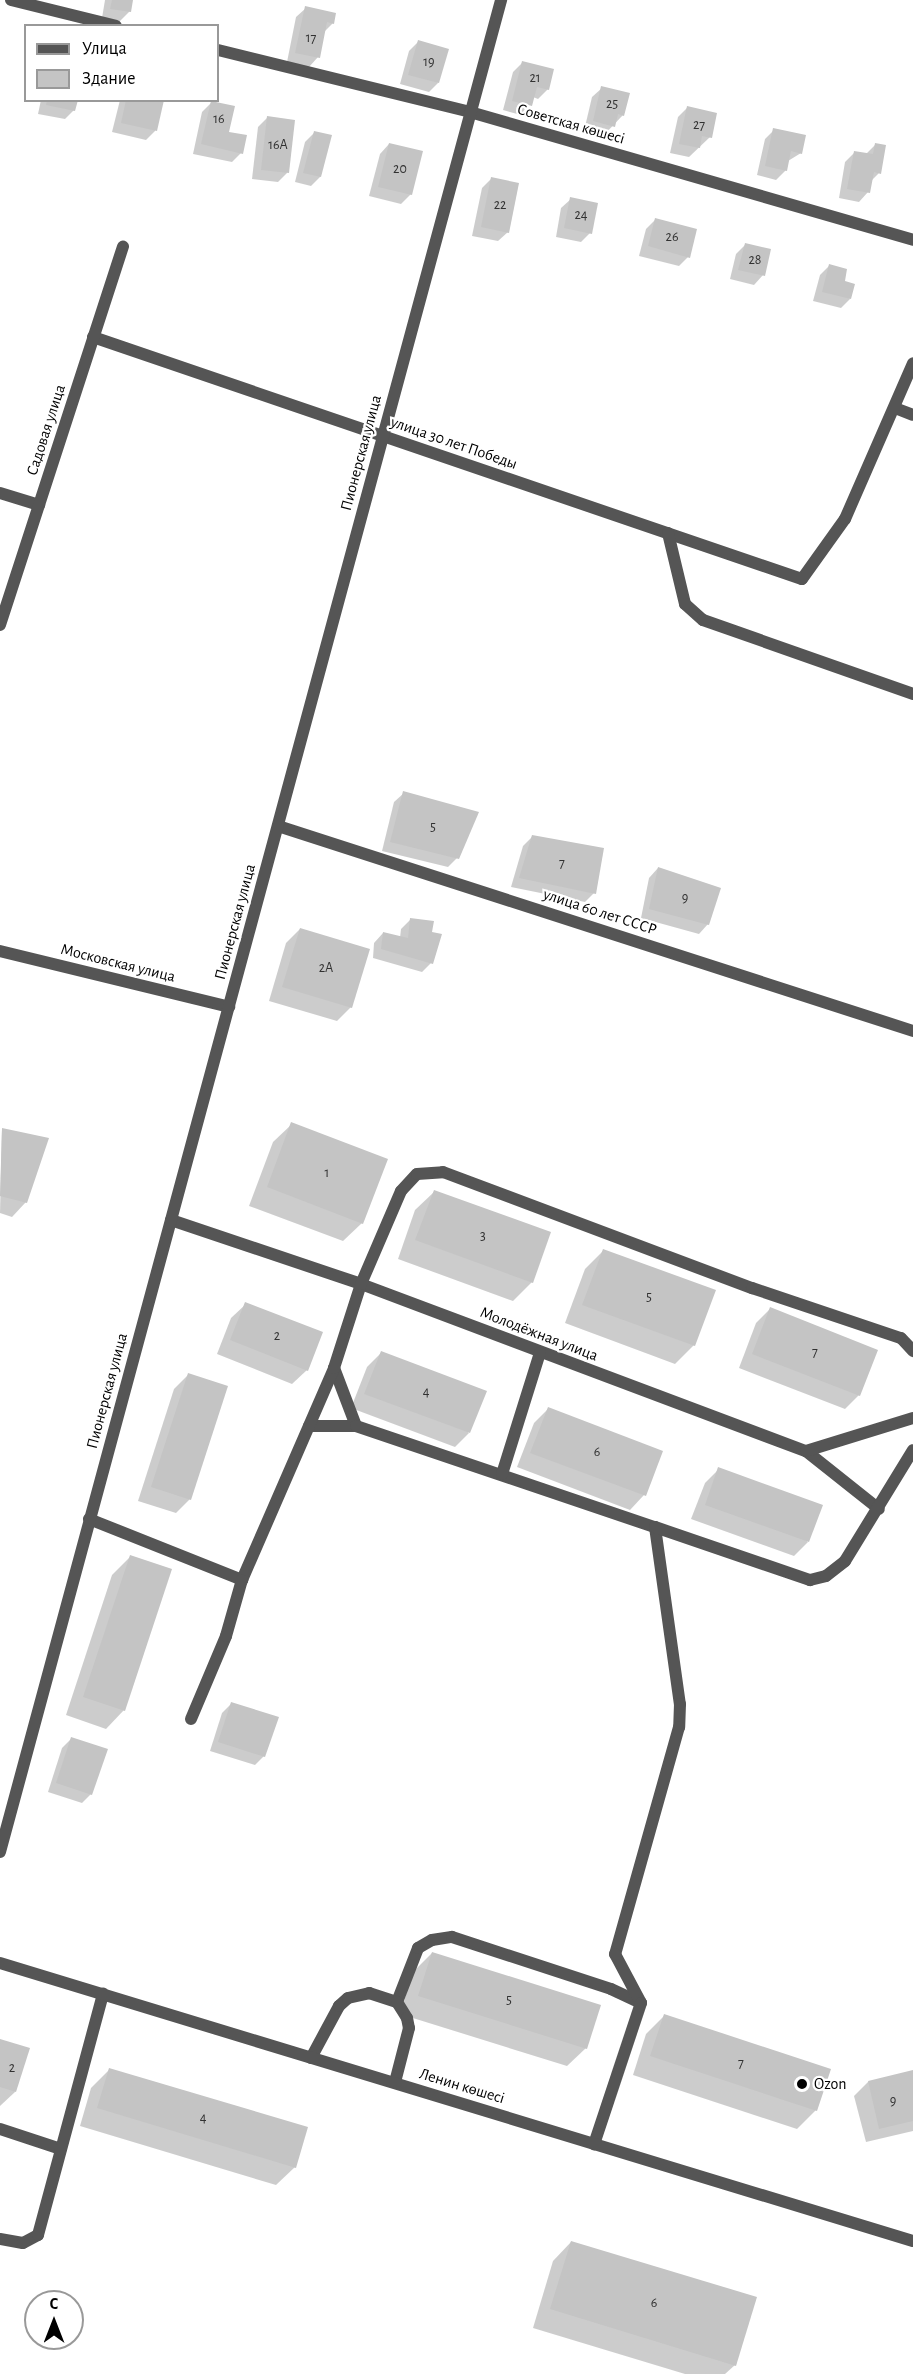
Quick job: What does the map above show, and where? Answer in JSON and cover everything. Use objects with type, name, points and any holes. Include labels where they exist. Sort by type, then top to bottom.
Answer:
[{"type":"street","points":[[11,0],[108,24]]},
{"type":"street","name":"Пионерская улица","points":[[0,1852],[501,0]]},
{"type":"street","name":"Советская көшесі","points":[[219,50],[470,112],[913,240]]},
{"type":"street","name":"Садовая улица","points":[[0,625],[123,246]]},
{"type":"street","name":"улица 30 лет Победы","points":[[93,337],[802,579],[845,519],[895,408]]},
{"type":"street","points":[[913,363],[895,408],[913,415]]},
{"type":"street","points":[[0,493],[39,505]]},
{"type":"street","points":[[668,533],[686,604],[703,620],[913,694]]},
{"type":"street","name":"улица 60 лет СССР","points":[[278,826],[913,1031]]},
{"type":"street","name":"Московская улица","points":[[0,951],[229,1007]]},
{"type":"street","points":[[191,1719],[226,1636],[242,1580],[334,1368],[361,1284],[401,1191],[417,1174],[442,1173],[752,1288],[900,1338],[913,1351]]},
{"type":"street","name":"Молодёжная улица","points":[[171,1220],[361,1284],[806,1451],[879,1509]]},
{"type":"street","points":[[502,1474],[540,1353]]},
{"type":"street","points":[[334,1368],[356,1426]]},
{"type":"street","points":[[806,1451],[913,1418]]},
{"type":"street","points":[[309,1426],[356,1426],[810,1580],[826,1576],[845,1561],[879,1509],[913,1450]]},
{"type":"street","points":[[89,1519],[242,1580]]},
{"type":"street","points":[[594,2144],[641,2003],[615,1954],[679,1726],[680,1704],[655,1527]]},
{"type":"street","points":[[395,2082],[409,2028],[397,2002],[418,1948],[432,1940],[452,1937],[611,1989],[641,2003]]},
{"type":"street","name":"Ленин көшесі","points":[[0,1963],[913,2241]]},
{"type":"street","points":[[311,2058],[339,2006],[348,1998],[369,1993],[397,2002]]},
{"type":"street","points":[[0,2239],[23,2243],[38,2235],[103,1994]]},
{"type":"street","points":[[0,2129],[61,2149]]},
{"type":"building","points":[[112,0],[133,0],[131,12],[110,9]]},
{"type":"building","points":[[305,6],[336,13],[334,24],[327,22],[320,58],[295,53]]},
{"type":"building","points":[[418,40],[449,49],[439,83],[408,75]]},
{"type":"building","points":[[522,61],[554,69],[549,90],[537,87],[532,106],[512,101]]},
{"type":"building","points":[[601,86],[630,93],[624,116],[618,114],[615,127],[593,121]]},
{"type":"building","points":[[47,102],[77,102],[75,111],[46,105]]},
{"type":"building","points":[[126,102],[164,102],[157,131],[121,123]]},
{"type":"building","points":[[211,102],[235,106],[229,132],[247,135],[243,154],[201,144]]},
{"type":"building","points":[[687,106],[717,113],[712,138],[702,136],[700,148],[679,144]]},
{"type":"building","points":[[267,116],[295,120],[289,173],[261,170]]},
{"type":"building","points":[[773,128],[806,135],[802,154],[791,151],[787,171],[765,166]]},
{"type":"building","points":[[314,131],[332,135],[321,177],[303,173]]},
{"type":"building","points":[[389,143],[423,151],[412,195],[378,187]]},
{"type":"building","points":[[875,143],[886,145],[881,174],[874,172],[870,193],[847,189],[854,151],[873,154]]},
{"type":"building","points":[[491,177],[519,183],[509,233],[481,227]]},
{"type":"building","points":[[570,197],[598,203],[592,234],[564,228]]},
{"type":"building","points":[[655,218],[697,229],[690,258],[648,246]]},
{"type":"building","points":[[745,243],[771,249],[765,276],[738,270]]},
{"type":"building","points":[[829,264],[847,269],[845,281],[855,284],[851,299],[822,292]]},
{"type":"building","points":[[403,791],[479,812],[459,859],[390,842]]},
{"type":"building","points":[[532,835],[604,848],[596,894],[519,878]]},
{"type":"building","points":[[658,867],[721,888],[709,925],[649,909]]},
{"type":"building","points":[[410,918],[434,921],[432,932],[442,934],[433,964],[381,949],[383,932],[408,938]]},
{"type":"building","points":[[300,928],[370,949],[352,1008],[282,987]]},
{"type":"building","points":[[291,1122],[388,1159],[363,1224],[267,1187]]},
{"type":"building","points":[[2,1128],[49,1138],[27,1203],[0,1196]]},
{"type":"building","points":[[434,1190],[551,1232],[533,1283],[415,1240]]},
{"type":"building","points":[[603,1249],[716,1290],[695,1346],[582,1305]]},
{"type":"building","points":[[245,1302],[323,1332],[308,1371],[230,1340]]},
{"type":"building","points":[[770,1307],[878,1350],[860,1396],[752,1354]]},
{"type":"building","points":[[381,1351],[487,1391],[470,1433],[364,1394]]},
{"type":"building","points":[[188,1373],[228,1386],[191,1500],[151,1487]]},
{"type":"building","points":[[548,1407],[663,1451],[646,1496],[530,1453]]},
{"type":"building","points":[[718,1467],[823,1505],[809,1542],[705,1505]]},
{"type":"building","points":[[130,1555],[172,1569],[125,1711],[83,1697]]},
{"type":"building","points":[[231,1702],[279,1717],[265,1757],[218,1742]]},
{"type":"building","points":[[71,1737],[108,1749],[92,1795],[56,1783]]},
{"type":"building","points":[[432,1952],[601,2005],[587,2049],[418,1996]]},
{"type":"building","points":[[664,2014],[831,2069],[817,2111],[650,2056]]},
{"type":"building","points":[[0,2039],[30,2048],[16,2092],[0,2087]]},
{"type":"building","points":[[109,2068],[308,2127],[296,2168],[97,2108]]},
{"type":"building","points":[[913,2070],[913,2121],[879,2129],[868,2081]]},
{"type":"building","points":[[571,2241],[757,2297],[736,2366],[550,2309]]},
{"type":"place","name":"Ozon","points":[[802,2084]]}]
